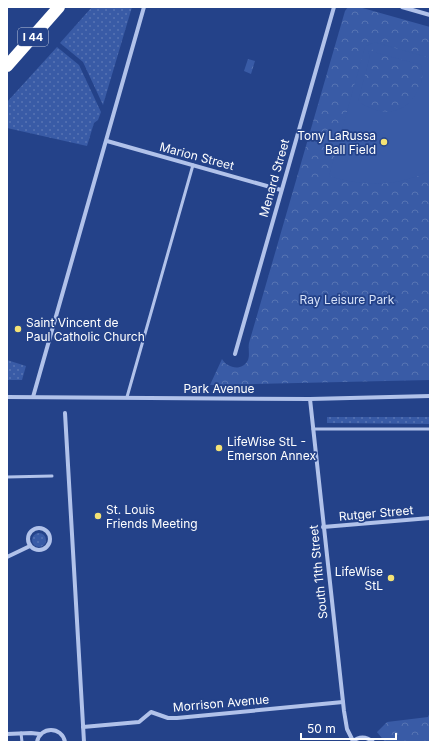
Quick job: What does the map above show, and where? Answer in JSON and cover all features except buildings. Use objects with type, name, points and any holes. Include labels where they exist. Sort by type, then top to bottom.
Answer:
[{"type":"highway","name":"I 44","points":[[7,66],[59,7]]},
{"type":"street","points":[[33,397],[144,7]]},
{"type":"street","name":"Menard Street","points":[[235,354],[334,7]]},
{"type":"street","points":[[402,7],[430,15]]},
{"type":"street","name":"Marion Street","points":[[107,141],[281,190]]},
{"type":"street","name":"Park Avenue","points":[[7,397],[310,399],[430,396]]},
{"type":"street","name":"South 11th Street","points":[[310,399],[342,702],[346,723],[353,742]]},
{"type":"street","points":[[65,413],[84,742]]},
{"type":"street","name":"Rutger Street","points":[[323,527],[430,518]]},
{"type":"street","points":[[40,528],[47,532],[50,538],[46,548],[43,550],[36,550],[30,546],[27,539],[28,535],[33,530],[40,528]]},
{"type":"street","points":[[7,557],[30,546]]},
{"type":"street","name":"Morrison Avenue","points":[[83,727],[139,722],[151,712],[168,718],[177,718],[342,702]]},
{"type":"street","points":[[7,734],[40,734],[48,730],[53,730],[62,734],[65,742]]},
{"type":"street","points":[[37,742],[40,734]]},
{"type":"street","points":[[353,742],[357,738],[366,738],[373,742]]},
{"type":"lane","points":[[127,398],[193,165]]},
{"type":"lane","points":[[313,429],[430,429]]},
{"type":"lane","points":[[7,477],[52,476]]},
{"type":"lane","points":[[21,733],[22,742]]},
{"type":"green space","points":[[92,7],[132,7],[103,105],[83,62],[60,43]]},
{"type":"green space","name":"Ray Leisure Park","points":[[348,7],[359,7],[430,27],[430,380],[210,385],[222,359],[227,365],[235,367],[242,366],[248,360],[249,343],[345,11]]},
{"type":"green space","name":"Tony LaRussa Ball Field","points":[[374,42],[430,58],[430,171],[404,180],[380,184],[342,180],[329,176],[365,47]],"holes":[[[374,49],[377,53],[421,65],[422,79],[417,92],[405,106],[398,110],[390,112],[382,111],[366,106],[358,101],[370,56],[368,52]]]},
{"type":"green space","points":[[57,47],[79,65],[101,112],[98,120],[94,123],[87,146],[7,128],[7,102]]},
{"type":"green space","points":[[248,59],[255,61],[251,74],[244,71]]},
{"type":"green space","points":[[7,360],[26,366],[22,380],[7,380]]},
{"type":"green space","points":[[327,417],[430,417],[430,424],[327,423]]},
{"type":"green space","points":[[39,533],[44,535],[46,540],[44,545],[39,547],[34,545],[32,540],[34,535]]},
{"type":"green space","points":[[430,712],[430,742],[385,742],[377,732],[387,722],[428,717]]},
{"type":"place","name":"Tony LaRussa Ball Field","points":[[384,142]]},
{"type":"place","name":"Saint Vincent de Paul Catholic Church","points":[[18,329]]},
{"type":"place","name":"LifeWise StL - Emerson Annex","points":[[219,448]]},
{"type":"place","name":"St. Louis Friends Meeting","points":[[98,516]]},
{"type":"place","name":"LifeWise StL","points":[[391,578]]}]
